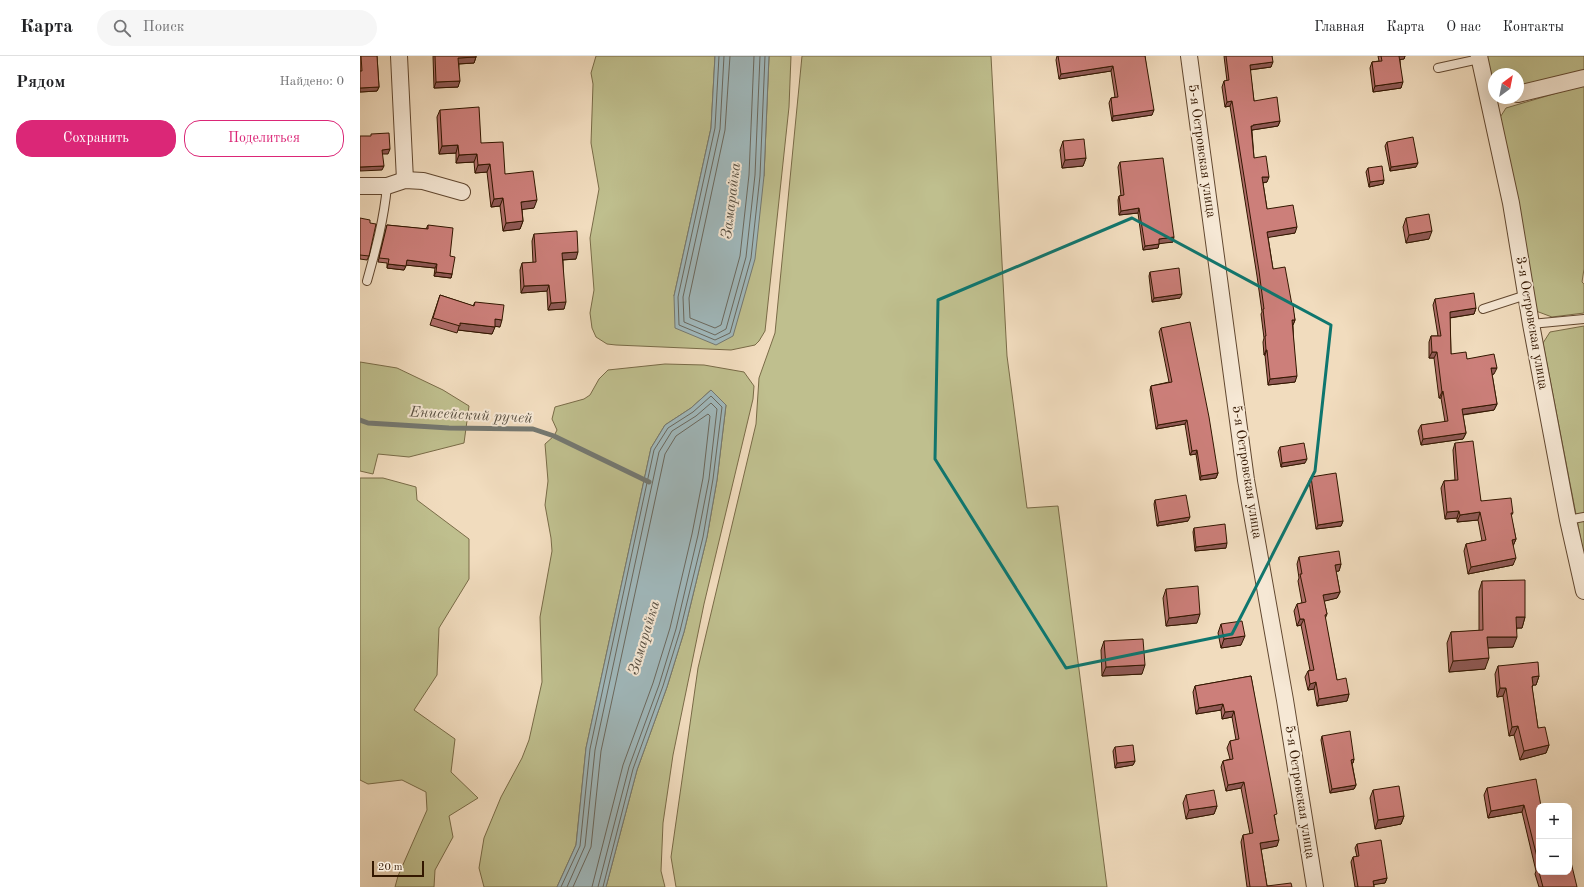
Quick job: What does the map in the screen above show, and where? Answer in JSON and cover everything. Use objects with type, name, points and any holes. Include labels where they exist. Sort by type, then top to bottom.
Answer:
[{"type":"street","points":[[399,56],[405,180]]},
{"type":"street","name":"5-я Островская улица","points":[[1189,56],[1246,480],[1286,700],[1315,887]]},
{"type":"street","name":"3-я Островская улица","points":[[1479,58],[1488,84]]},
{"type":"street","points":[[1524,93],[1584,78]]},
{"type":"street","name":"3-я Островская улица","points":[[1494,104],[1531,324],[1568,520],[1584,591]]},
{"type":"street","points":[[360,186],[387,186],[405,180],[423,181],[462,192]]},
{"type":"lane","points":[[1438,68],[1479,58]]},
{"type":"lane","points":[[367,281],[385,209],[387,186]]},
{"type":"lane","points":[[1483,309],[1526,295]]},
{"type":"lane","points":[[1531,324],[1584,319]]},
{"type":"lane","points":[[1568,520],[1584,516]]},
{"type":"highlighted area","points":[[1132,218],[1331,325],[1315,471],[1232,634],[1066,668],[935,459],[938,300]]},
{"type":"green space","points":[[596,56],[715,56],[711,128],[674,296],[764,176],[769,56],[791,56],[789,107],[765,331],[755,345],[731,350],[616,345],[607,344],[596,337],[592,328],[590,313],[594,290],[590,238],[599,189],[591,143],[593,84],[591,73]]},
{"type":"green space","points":[[802,56],[991,56],[1007,356],[1027,508],[1058,506],[1107,887],[676,887],[671,857],[698,668],[756,424],[759,378],[775,333]]},
{"type":"green space","points":[[1486,56],[1584,56],[1584,70],[1524,86],[1524,68],[1488,68]]},
{"type":"green space","points":[[1584,85],[1584,269],[1582,282],[1584,284],[1584,313],[1552,317],[1536,311],[1499,119],[1506,108],[1524,104],[1524,103]]},
{"type":"green space","points":[[1584,326],[1584,556],[1543,343],[1550,332]]},
{"type":"green space","points":[[360,362],[397,368],[443,390],[469,406],[464,443],[409,457],[378,454],[373,474],[360,471]]},
{"type":"green space","points":[[665,364],[704,365],[744,372],[754,386],[753,399],[704,604],[673,755],[663,823],[661,871],[665,887],[606,887],[637,770],[667,687],[684,632],[707,537],[717,480],[726,405],[711,390],[691,408],[665,425],[651,448],[586,748],[576,845],[557,887],[484,887],[479,868],[484,838],[501,797],[522,758],[529,740],[542,682],[540,617],[552,551],[545,505],[548,481],[545,444],[554,436],[557,430],[552,419],[555,407],[584,399],[590,395],[599,379],[608,370]]},
{"type":"green space","points":[[360,478],[383,478],[416,487],[417,500],[469,539],[469,579],[439,628],[437,675],[414,710],[455,739],[451,772],[478,798],[449,816],[453,837],[435,870],[434,887],[395,887],[398,876],[427,810],[426,792],[402,780],[368,784],[360,780]]},
{"type":"water","name":"Замарайка","points":[[715,56],[769,56],[764,176],[755,259],[733,336],[716,345],[675,328],[674,296],[711,128]]},
{"type":"water","name":"Замарайка","points":[[711,390],[726,405],[717,480],[707,537],[684,632],[667,687],[637,770],[606,887],[557,887],[576,845],[586,748],[651,448],[665,425],[691,408]]},
{"type":"building","points":[[361,56],[377,56],[379,87],[360,88],[360,71],[362,71]]},
{"type":"building","points":[[435,56],[476,57],[458,58],[460,81],[436,82]]},
{"type":"building","points":[[1058,56],[1145,56],[1154,110],[1113,116],[1111,98],[1118,97],[1113,66],[1061,74]]},
{"type":"building","points":[[1226,56],[1272,56],[1273,62],[1250,65],[1254,101],[1277,97],[1280,121],[1251,126],[1254,158],[1266,156],[1269,177],[1262,177],[1267,209],[1293,205],[1297,227],[1267,232],[1273,269],[1285,267],[1293,305],[1295,320],[1292,320],[1297,376],[1270,379],[1259,271],[1232,101],[1227,102],[1224,81],[1229,80]]},
{"type":"building","points":[[1381,56],[1399,56],[1403,82],[1375,86],[1372,62],[1382,61]]},
{"type":"building","points":[[479,107],[481,143],[503,142],[505,174],[533,171],[537,200],[521,202],[523,221],[506,223],[503,198],[494,199],[490,164],[478,165],[477,154],[459,155],[458,145],[442,146],[440,110]]},
{"type":"building","points":[[389,133],[390,149],[382,150],[384,166],[360,167],[360,136]]},
{"type":"building","points":[[1413,137],[1418,163],[1391,167],[1387,142]]},
{"type":"building","points":[[1084,139],[1086,158],[1065,160],[1063,141]]},
{"type":"building","points":[[1163,158],[1174,237],[1159,239],[1159,244],[1145,246],[1139,208],[1121,211],[1119,196],[1124,195],[1120,162]]},
{"type":"building","points":[[1382,166],[1384,180],[1370,182],[1368,168]]},
{"type":"building","points":[[1429,214],[1432,231],[1409,235],[1406,218]]},
{"type":"building","points":[[360,218],[370,220],[370,223],[376,224],[369,256],[360,255]]},
{"type":"building","points":[[387,225],[428,229],[428,225],[453,228],[450,256],[455,257],[452,274],[436,272],[437,264],[407,260],[406,266],[388,264],[389,259],[379,258]]},
{"type":"building","points":[[577,231],[578,252],[562,253],[566,302],[551,303],[549,285],[524,286],[522,263],[536,262],[534,234]]},
{"type":"building","points":[[1179,268],[1182,294],[1154,298],[1150,272]]},
{"type":"building","points":[[1474,293],[1476,308],[1450,312],[1451,354],[1466,352],[1467,359],[1494,354],[1497,368],[1491,368],[1497,404],[1462,409],[1466,433],[1423,439],[1421,425],[1448,421],[1443,391],[1442,392],[1437,352],[1432,352],[1431,336],[1441,336],[1435,299]]},
{"type":"building","points":[[440,295],[474,306],[475,302],[504,305],[502,320],[495,319],[495,327],[460,323],[460,326],[433,318]]},
{"type":"building","points":[[1190,322],[1209,417],[1218,473],[1201,476],[1197,450],[1192,451],[1187,420],[1158,425],[1151,386],[1172,382],[1161,328]]},
{"type":"building","points":[[1473,441],[1481,501],[1511,498],[1513,513],[1511,513],[1516,539],[1512,540],[1516,558],[1471,567],[1466,544],[1486,540],[1480,512],[1460,515],[1459,511],[1447,512],[1444,481],[1458,480],[1455,443]]},
{"type":"building","points":[[1304,443],[1307,459],[1282,463],[1280,447]]},
{"type":"building","points":[[1336,473],[1343,521],[1318,525],[1311,477]]},
{"type":"building","points":[[1186,495],[1190,517],[1159,522],[1155,500]]},
{"type":"building","points":[[1225,524],[1227,543],[1196,547],[1194,528]]},
{"type":"building","points":[[1339,551],[1341,564],[1335,565],[1340,592],[1323,595],[1327,614],[1325,615],[1337,680],[1346,678],[1349,694],[1319,699],[1316,682],[1310,684],[1308,671],[1314,670],[1304,619],[1300,619],[1297,604],[1306,602],[1300,574],[1302,574],[1299,557]]},
{"type":"building","points":[[1525,580],[1525,617],[1516,617],[1517,637],[1487,637],[1489,658],[1453,661],[1451,632],[1483,630],[1482,581]]},
{"type":"building","points":[[1198,586],[1200,614],[1169,618],[1166,589]]},
{"type":"building","points":[[1242,621],[1245,636],[1224,639],[1221,624]]},
{"type":"building","points":[[1143,639],[1145,665],[1106,667],[1104,641]]},
{"type":"building","points":[[1538,662],[1539,676],[1532,677],[1532,686],[1538,728],[1545,727],[1549,745],[1524,751],[1518,726],[1512,727],[1506,688],[1500,688],[1498,666]]},
{"type":"building","points":[[1251,676],[1277,814],[1274,815],[1279,840],[1260,843],[1267,886],[1291,883],[1292,887],[1250,887],[1243,835],[1253,833],[1244,782],[1228,785],[1223,761],[1233,759],[1230,741],[1239,739],[1234,711],[1225,712],[1223,704],[1199,708],[1195,686]]},
{"type":"building","points":[[1350,731],[1354,759],[1351,760],[1356,785],[1332,789],[1322,736]]},
{"type":"building","points":[[1133,745],[1135,761],[1117,763],[1115,747]]},
{"type":"building","points":[[1536,779],[1540,803],[1536,803],[1536,853],[1524,805],[1491,811],[1487,788]]},
{"type":"building","points":[[1399,786],[1404,816],[1378,820],[1373,790]]},
{"type":"building","points":[[1214,790],[1217,806],[1189,810],[1186,795]]},
{"type":"building","points":[[1381,840],[1387,878],[1373,881],[1374,887],[1358,887],[1353,857],[1359,856],[1357,844]]},
{"type":"building","points":[[1572,866],[1577,887],[1543,887],[1540,875],[1572,875]]},
{"type":"waterway","name":"Енисейский ручей","points":[[360,420],[368,423],[449,428],[533,429],[554,436],[649,482]]}]
